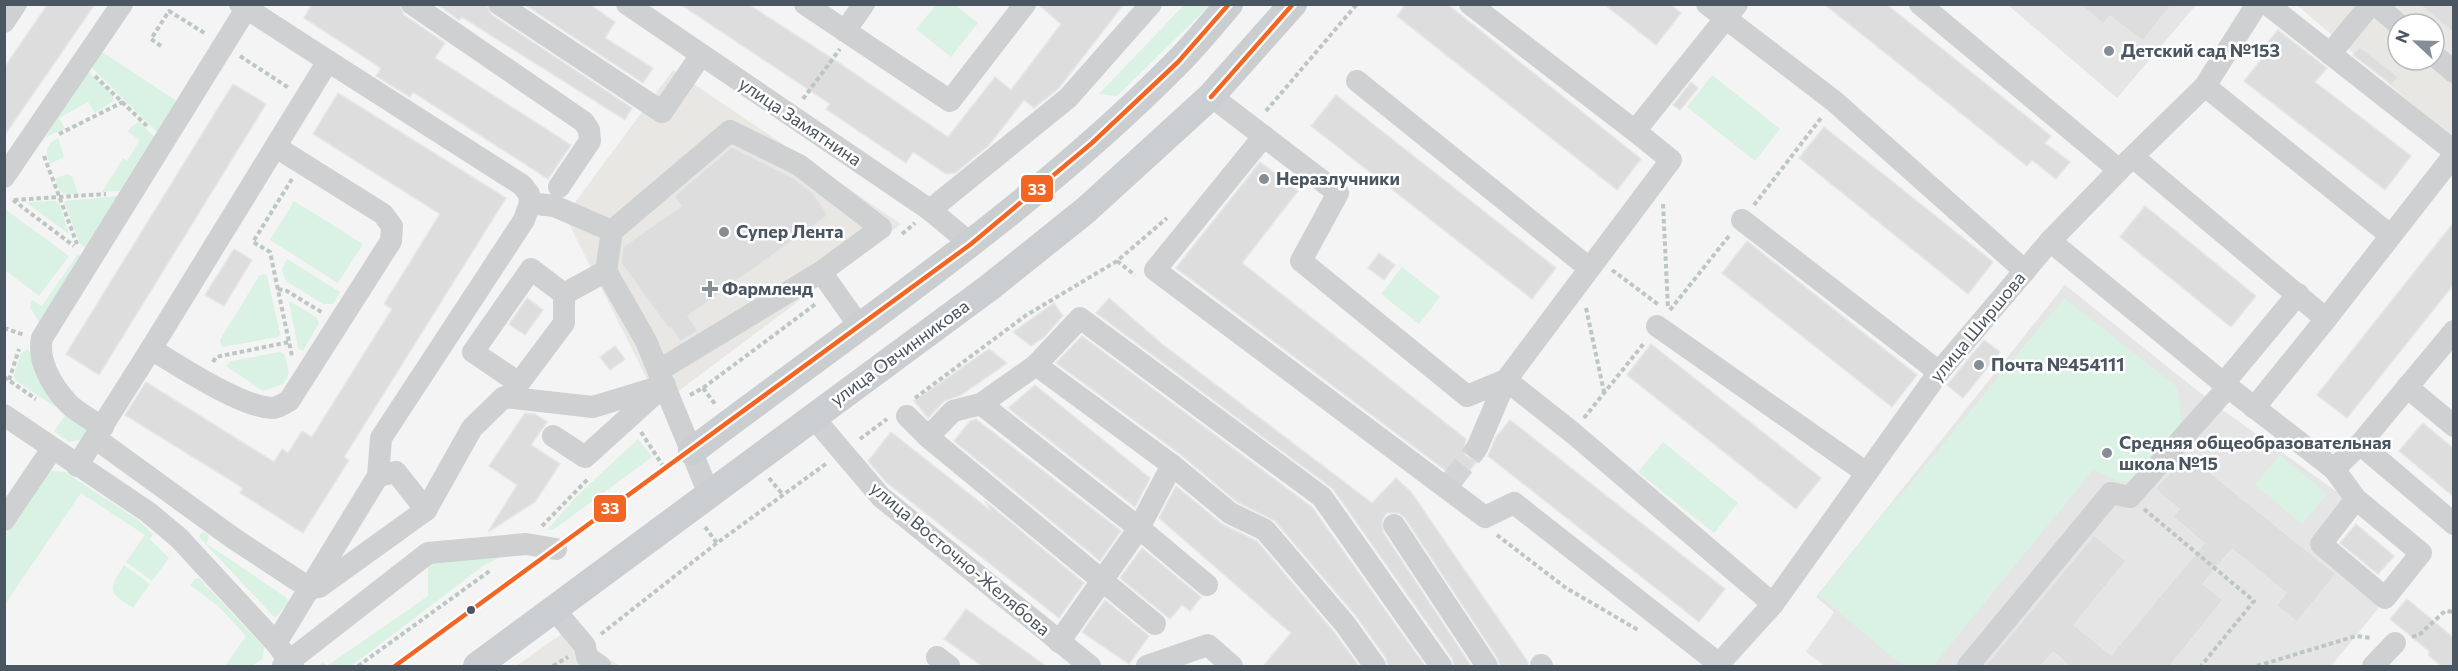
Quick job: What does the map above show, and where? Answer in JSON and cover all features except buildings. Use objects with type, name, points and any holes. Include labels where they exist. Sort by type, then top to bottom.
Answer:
[{"type":"main road","points":[[692,451],[971,244],[1092,143],[1178,62],[1230,4]]},
{"type":"main road","name":"улица Овчинникова","points":[[477,666],[990,287],[1086,210],[1211,96],[1293,4]]},
{"type":"street","points":[[4,22],[16,4]]},
{"type":"street","points":[[7,187],[82,63],[123,4]]},
{"type":"street","points":[[412,4],[584,122],[589,130],[590,141],[559,187]]},
{"type":"street","points":[[498,4],[662,112],[701,55]]},
{"type":"street","name":"улица Замятнина","points":[[627,4],[930,210],[971,244]]},
{"type":"street","points":[[805,4],[950,100],[1025,4]]},
{"type":"street","points":[[848,33],[864,4]]},
{"type":"street","points":[[930,210],[1068,98],[1151,4]]},
{"type":"street","points":[[1470,4],[1671,160],[1506,380],[1477,448]]},
{"type":"street","points":[[1707,4],[1731,12],[2025,271]]},
{"type":"street","points":[[1920,4],[2298,294],[2326,319]]},
{"type":"street","name":"улица Ширшова","points":[[1718,665],[1773,604],[1865,472],[1939,372],[2050,241],[2205,86],[2257,4]]},
{"type":"street","points":[[2254,408],[2454,153],[2267,4]]},
{"type":"street","points":[[2330,54],[2373,4],[2386,14]]},
{"type":"street","points":[[276,643],[309,588],[378,476],[381,438],[524,220],[530,203],[529,194],[522,185],[243,7],[164,142],[42,338],[39,350],[43,363],[68,403],[99,433],[233,538],[309,588],[319,587],[426,510],[472,428],[504,397],[593,408],[665,386]]},
{"type":"street","points":[[1635,131],[1731,12]]},
{"type":"street","points":[[77,466],[152,349],[328,62]]},
{"type":"street","points":[[1357,81],[1589,269]]},
{"type":"street","points":[[2205,86],[2390,235]]},
{"type":"street","points":[[1211,96],[1338,193],[1301,261],[1467,396],[1506,380]]},
{"type":"street","points":[[553,436],[585,457],[665,386],[828,281],[882,228],[799,165],[730,131],[612,231],[606,271],[646,341],[665,386],[692,451],[709,494]]},
{"type":"street","points":[[1258,132],[1155,270],[1448,485],[1485,517],[1514,503],[1718,665]]},
{"type":"street","points":[[152,349],[202,380],[257,406],[275,408],[289,401],[391,242],[392,226],[383,214],[276,147]]},
{"type":"street","points":[[530,203],[554,206],[612,231]]},
{"type":"street","points":[[1742,220],[1939,372]]},
{"type":"street","points":[[2050,241],[2254,408],[2334,469],[2356,499]]},
{"type":"street","points":[[531,269],[564,294],[564,323],[519,383],[473,352],[531,269]]},
{"type":"street","points":[[564,294],[606,271]]},
{"type":"street","points":[[828,281],[860,327]]},
{"type":"street","points":[[1968,666],[2111,493],[2130,497],[2226,385],[2298,294]]},
{"type":"street","points":[[928,437],[953,411],[981,404],[1036,365],[1080,318],[1322,497],[1441,666]]},
{"type":"street","points":[[1663,319],[1865,472]]},
{"type":"street","points":[[2334,469],[2360,444],[2454,331]]},
{"type":"street","points":[[1036,365],[1172,465],[1230,513],[1265,530],[1345,624],[1375,666]]},
{"type":"street","points":[[1506,380],[1573,433],[1773,604]]},
{"type":"street","points":[[2407,387],[2454,426]]},
{"type":"street","points":[[981,404],[1139,528],[1206,585]]},
{"type":"street","points":[[902,411],[928,437],[1155,624]]},
{"type":"street","points":[[4,415],[148,512],[178,538],[276,643],[289,665],[428,553],[526,544],[556,549]]},
{"type":"street","name":"улица Восточно-Желябова","points":[[813,417],[880,497],[1090,666]]},
{"type":"street","points":[[2360,444],[2454,524]]},
{"type":"street","points":[[4,520],[52,449]]},
{"type":"street","points":[[1059,642],[1139,528],[1172,465]]},
{"type":"street","points":[[378,476],[396,472],[426,510]]},
{"type":"street","points":[[1394,525],[1487,666]]},
{"type":"street","points":[[352,564],[374,595]]},
{"type":"street","points":[[554,609],[585,646],[587,657],[600,666]]},
{"type":"street","points":[[2380,664],[2395,643]]},
{"type":"street","points":[[1147,666],[1208,645],[1232,666]]},
{"type":"path","points":[[1258,132],[1357,4]]},
{"type":"path","points":[[791,116],[848,33]]},
{"type":"path","points":[[82,63],[164,142]]},
{"type":"path","points":[[1573,433],[1834,101]]},
{"type":"path","points":[[7,187],[14,200],[78,249],[38,138],[123,102]]},
{"type":"path","points":[[299,386],[270,252],[253,242],[302,164]]},
{"type":"path","points":[[1662,172],[1663,319]]},
{"type":"path","points":[[14,200],[132,193]]},
{"type":"path","points":[[895,239],[930,210]]},
{"type":"path","points":[[553,666],[585,646],[717,543],[902,411],[1025,316],[1117,261],[1173,213]]},
{"type":"path","points":[[1589,269],[1663,319]]},
{"type":"path","points":[[1589,269],[1604,393]]},
{"type":"path","points":[[632,439],[641,431],[665,386],[703,388],[828,281]]},
{"type":"path","points":[[278,289],[287,291],[339,323]]},
{"type":"path","points":[[9,380],[24,334]]},
{"type":"path","points":[[202,380],[216,357],[289,342]]},
{"type":"path","points":[[641,431],[665,469]]},
{"type":"path","points":[[358,666],[526,544],[591,477]]},
{"type":"path","points":[[2130,497],[2254,601],[2200,666]]},
{"type":"path","points":[[2257,666],[2356,636],[2395,643],[2420,634],[2445,611],[2454,612]]},
{"type":"shaded area","name":"Детский сад №153","points":[[2008,5],[2196,5],[2117,98]]},
{"type":"shaded area","points":[[2297,5],[2453,5],[2453,139]]},
{"type":"shaded area","points":[[673,70],[901,224],[660,405],[565,216]]},
{"type":"shaded area","name":"Средняя общеобразовательная школа №15","points":[[2065,285],[2213,403],[2347,499],[2310,547],[2381,605],[2331,666],[1825,666],[1806,652],[1834,612],[1816,597]]},
{"type":"shaded area","points":[[563,633],[620,666],[516,666]]},
{"type":"green space","points":[[936,5],[955,5],[978,23],[951,57],[916,29]]},
{"type":"green space","points":[[1184,5],[1210,5],[1117,96],[1099,94]]},
{"type":"green space","points":[[99,50],[180,103],[160,135],[89,65]]},
{"type":"green space","points":[[86,69],[113,96],[113,101],[95,113],[88,102],[59,118],[65,129],[46,137]]},
{"type":"green space","points":[[1712,75],[1780,129],[1755,161],[1687,107]]},
{"type":"green space","points":[[139,122],[157,139],[126,190],[102,192],[123,158],[127,161],[140,140],[128,132]]},
{"type":"green space","points":[[58,138],[64,157],[50,164],[47,149]]},
{"type":"green space","points":[[67,174],[72,176],[78,194],[64,194],[60,191],[55,179]]},
{"type":"green space","points":[[119,196],[87,248],[80,244],[64,201]]},
{"type":"green space","points":[[54,201],[59,203],[69,234],[28,204],[28,202]]},
{"type":"green space","points":[[294,201],[363,244],[338,283],[270,240]]},
{"type":"green space","points":[[6,210],[69,256],[39,296],[5,270]]},
{"type":"green space","points":[[78,254],[82,257],[39,322],[30,307],[32,300],[42,306]]},
{"type":"green space","points":[[287,259],[340,292],[333,304],[323,304],[286,281],[282,270]]},
{"type":"green space","points":[[1402,267],[1440,297],[1419,324],[1381,294]]},
{"type":"green space","points":[[264,274],[267,276],[280,334],[278,337],[222,347],[220,340],[259,276]]},
{"type":"green space","points":[[2064,298],[2177,387],[2182,426],[2137,481],[2121,482],[2093,470],[1933,666],[1903,666],[1819,595],[1880,517],[1911,483]]},
{"type":"green space","points":[[289,301],[316,317],[319,323],[303,351],[298,348]]},
{"type":"green space","points":[[28,349],[58,402],[55,407],[15,380],[14,375],[21,353]]},
{"type":"green space","points":[[280,352],[285,355],[289,374],[283,384],[263,391],[226,366],[231,361]]},
{"type":"green space","points":[[67,413],[90,431],[80,440],[69,442],[54,431]]},
{"type":"green space","points":[[638,439],[652,457],[553,530],[547,530],[578,495]]},
{"type":"green space","points":[[1663,442],[1738,503],[1714,533],[1638,472]]},
{"type":"green space","points":[[2280,455],[2327,494],[2302,524],[2255,485]]},
{"type":"green space","points":[[51,471],[65,472],[138,520],[153,534],[150,539],[169,558],[152,581],[126,562],[145,535],[81,493],[5,604],[5,535],[46,474]]},
{"type":"green space","points":[[202,532],[209,535],[207,544],[287,598],[288,603],[275,618],[199,537]]},
{"type":"green space","points":[[502,556],[483,566],[351,666],[327,666],[428,596],[428,562]]},
{"type":"green space","points":[[124,565],[150,584],[133,608],[119,598],[113,590],[115,580]]},
{"type":"green space","points":[[199,578],[264,647],[263,658],[252,666],[225,666],[246,636],[218,606],[190,585]]},
{"type":"tunnel","points":[[1450,483],[1477,448]]},
{"type":"transit line","name":"33","points":[[395,666],[971,244],[1092,143],[1178,62],[1229,4]]},
{"type":"transit line","name":"33","points":[[1211,97],[1293,4]]},
{"type":"place","name":"Детский сад №153","points":[[2109,51]]},
{"type":"place","name":"Неразлучники","points":[[1264,179]]},
{"type":"place","name":"Супер Лента","points":[[724,232]]},
{"type":"place","name":"Фармленд","points":[[710,289]]},
{"type":"place","name":"Почта №454111","points":[[1979,365]]},
{"type":"place","name":"Средняя общеобразовательная школа №15","points":[[2107,453]]}]
